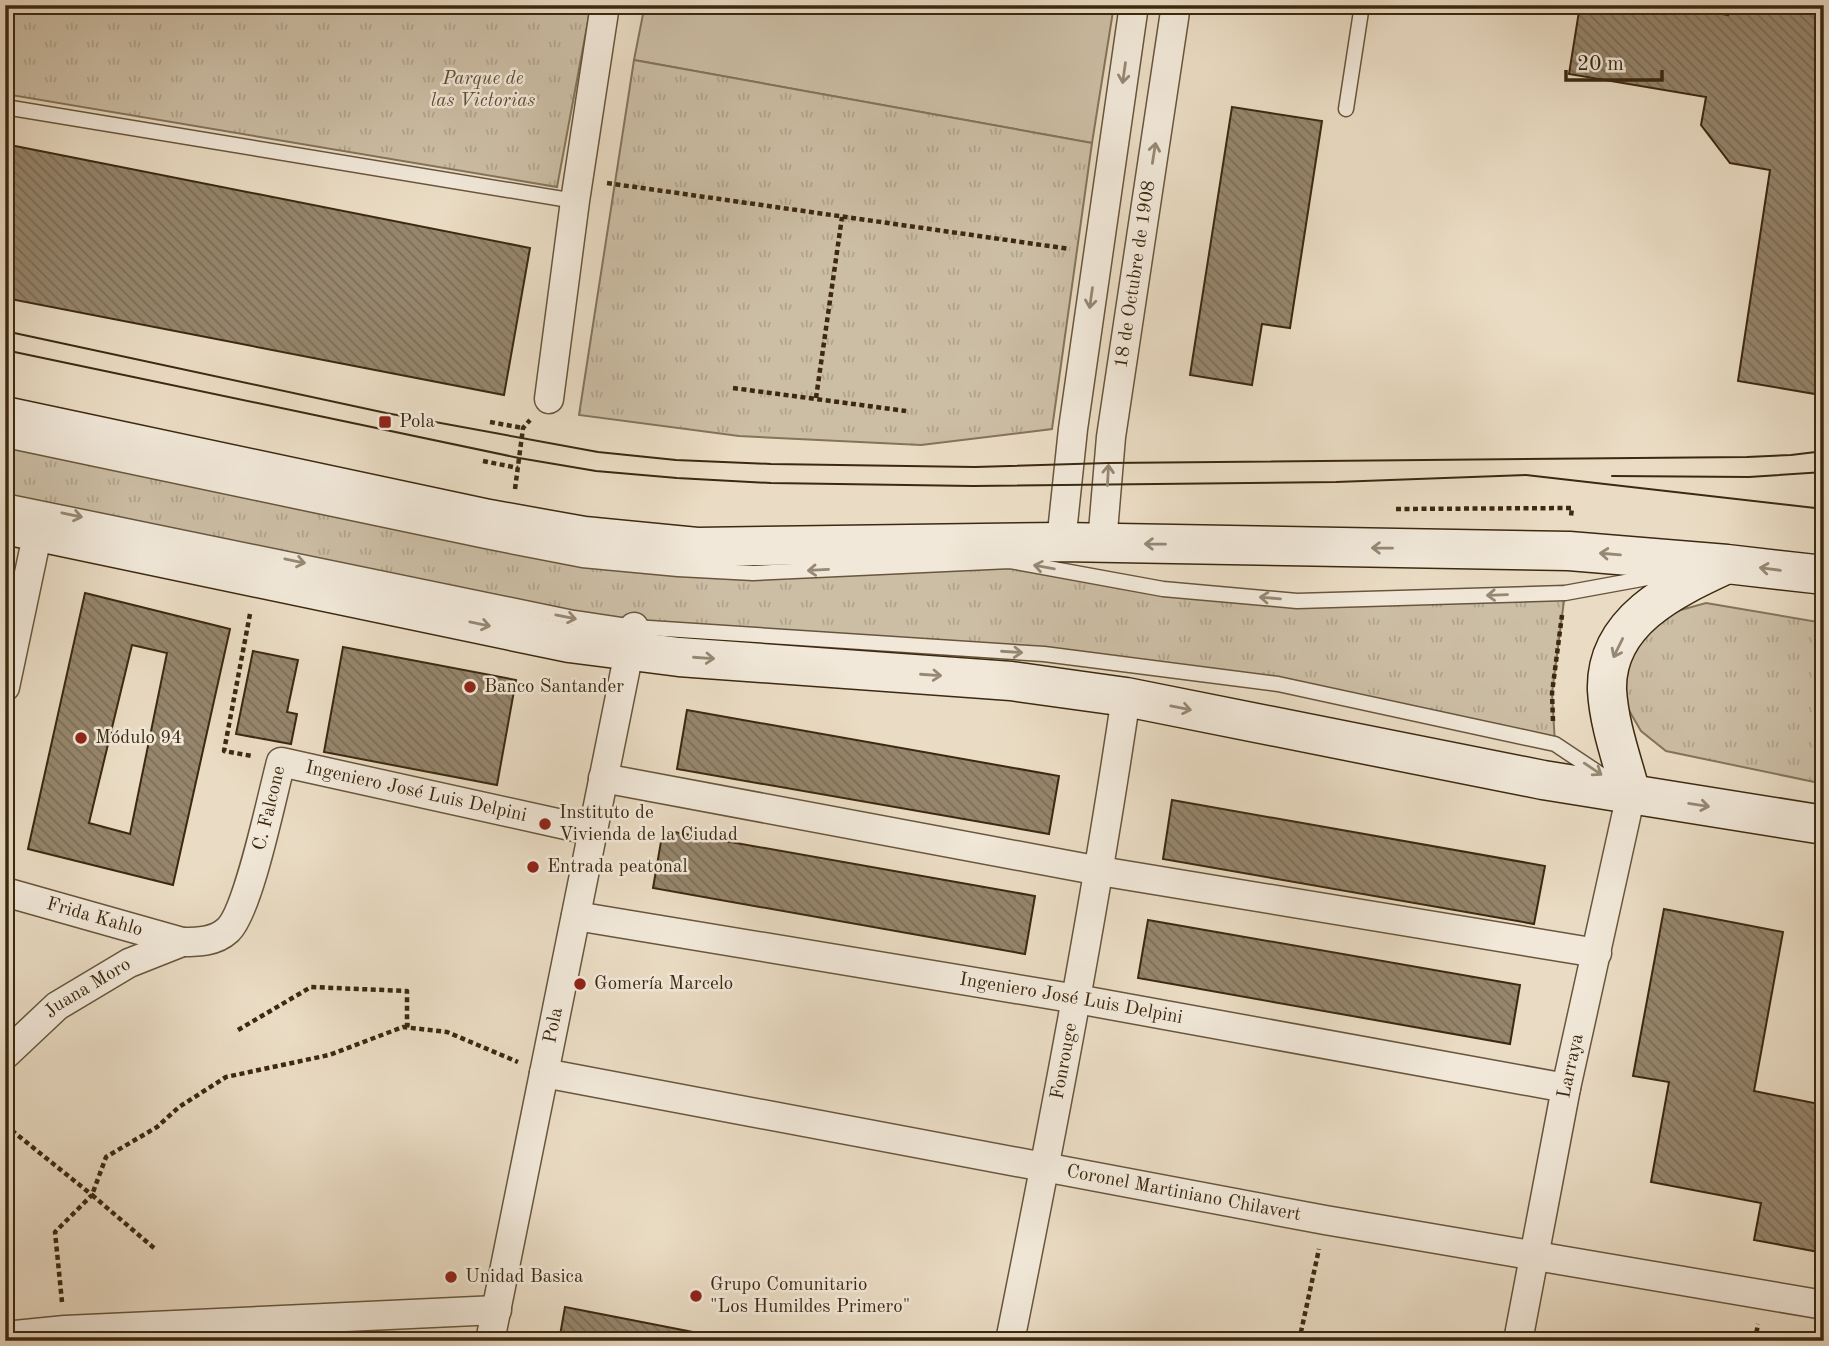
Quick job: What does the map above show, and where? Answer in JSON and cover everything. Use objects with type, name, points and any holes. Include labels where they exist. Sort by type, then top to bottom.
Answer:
[{"type":"main road","points":[[5,416],[489,519],[584,536],[697,547],[1061,542],[1569,551],[1820,573]]},
{"type":"main road","points":[[22,528],[569,643],[631,639],[1012,681],[1126,697],[1543,780],[1824,825]]},
{"type":"main road","points":[[1631,794],[1610,711],[1607,687],[1614,652],[1632,623],[1652,603],[1677,587],[1727,564]]},
{"type":"street","points":[[549,399],[605,5]]},
{"type":"street","name":"18 de Octubre de 1908","points":[[1061,542],[1073,429],[1134,5]]},
{"type":"street","name":"18 de Octubre de 1908","points":[[1102,543],[1111,437],[1176,5]]},
{"type":"street","points":[[5,687],[22,528]]},
{"type":"street","name":"Pola","points":[[490,1341],[631,639]]},
{"type":"street","name":"Fonrouge","points":[[1010,1341],[1077,999],[1100,871],[1126,697]]},
{"type":"street","name":"Ingeniero José Luis Delpini","points":[[281,762],[593,831]]},
{"type":"street","name":"C. Falcone","points":[[182,942],[204,942],[228,930],[244,905],[281,762]]},
{"type":"street","points":[[603,778],[1100,871],[1597,953]]},
{"type":"street","name":"Larraya","points":[[1518,1341],[1566,1088],[1631,794]]},
{"type":"street","name":"Frida Kahlo","points":[[5,892],[182,942]]},
{"type":"street","name":"Ingeniero José Luis Delpini","points":[[576,916],[1077,999],[1566,1088]]},
{"type":"street","name":"Juana Moro","points":[[5,1055],[57,1006],[129,963],[182,942]]},
{"type":"street","name":"Coronel Martiniano Chilavert","points":[[544,1073],[1325,1220],[1824,1305]]},
{"type":"street","points":[[5,1336],[65,1330],[496,1310]]},
{"type":"lane","points":[[1346,109],[1362,5]]},
{"type":"lane","points":[[5,107],[577,190]]},
{"type":"lane","points":[[5,440],[582,560],[678,569],[753,573],[1010,561],[1163,589],[1297,601],[1565,593],[1727,564]]},
{"type":"lane","points":[[5,501],[574,618],[631,639],[1044,654],[1278,684],[1555,744],[1631,794]]},
{"type":"path","points":[[577,190],[842,217],[1098,253]]},
{"type":"path","points":[[816,398],[842,217]]},
{"type":"path","points":[[733,388],[906,411]]},
{"type":"path","points":[[483,461],[518,468],[523,428],[549,399]]},
{"type":"path","points":[[490,422],[523,428]]},
{"type":"path","name":"C. Falcone","points":[[279,582],[272,618],[249,614],[224,751],[281,762]]},
{"type":"path","points":[[1555,744],[1552,693],[1565,593]]},
{"type":"path","points":[[238,1030],[311,987],[407,991],[407,1025],[447,1032],[544,1073]]},
{"type":"path","points":[[65,1330],[55,1232],[92,1195],[106,1157],[158,1127],[179,1107],[226,1077],[328,1055],[403,1027],[447,1032]]},
{"type":"path","points":[[5,1125],[154,1248]]},
{"type":"path","points":[[1299,1341],[1325,1220]]},
{"type":"green space","name":"Parque de las Victorias","points":[[5,5],[591,5],[557,187],[5,94]]},
{"type":"green space","points":[[650,5],[1114,5],[1092,143],[634,60],[644,9]]},
{"type":"green space","points":[[634,60],[1092,143],[1052,429],[921,445],[739,436],[579,415]]},
{"type":"green space","points":[[5,440],[678,569],[1010,561],[1297,601],[1565,593],[1552,693],[1555,744],[1278,684],[1044,654],[680,632],[5,501]]},
{"type":"green space","points":[[1706,603],[1824,623],[1824,784],[1666,751],[1641,731],[1627,707],[1623,684],[1641,632],[1677,611]]},
{"type":"building","points":[[1580,5],[1695,5],[1694,9],[1728,15],[1729,5],[1824,5],[1824,336],[1815,394],[1738,381],[1770,170],[1730,163],[1701,125],[1706,97],[1569,74]]},
{"type":"building","points":[[1232,107],[1322,121],[1290,328],[1262,324],[1252,385],[1190,375]]},
{"type":"building","points":[[5,144],[530,248],[504,395],[5,298]]},
{"type":"building","name":"Módulo 94","points":[[85,593],[230,629],[173,885],[28,849]],"holes":[[[132,645],[167,653],[130,834],[89,823]]]},
{"type":"building","points":[[343,647],[516,680],[497,785],[324,752]]},
{"type":"building","points":[[253,651],[298,660],[287,712],[297,714],[291,744],[236,734]]},
{"type":"building","points":[[687,710],[1059,776],[1049,834],[677,769]]},
{"type":"building","points":[[1172,800],[1545,866],[1534,924],[1163,859]]},
{"type":"building","points":[[663,830],[1035,896],[1025,954],[653,888]]},
{"type":"building","points":[[1664,909],[1783,932],[1754,1091],[1824,1105],[1824,1253],[1754,1240],[1761,1203],[1651,1182],[1669,1082],[1633,1076]]},
{"type":"building","points":[[1148,920],[1520,985],[1510,1044],[1138,978]]},
{"type":"building","points":[[565,1307],[739,1341],[611,1341],[592,1337],[592,1341],[559,1341]]},
{"type":"tram line","points":[[5,331],[386,413],[598,452],[676,460],[975,467],[1108,463],[1747,457],[1824,451]]},
{"type":"tram line","points":[[5,350],[519,458],[596,471],[771,483],[973,486],[1336,482],[1526,475],[1824,509]]},
{"type":"tram line","points":[[1612,476],[1749,477],[1824,472]]},
{"type":"place","name":"Pola","points":[[385,422]]},
{"type":"place","name":"Banco Santander","points":[[470,687]]},
{"type":"place","name":"Módulo 94","points":[[81,738]]},
{"type":"place","name":"Instituto de Vivienda de la Ciudad","points":[[545,824]]},
{"type":"place","name":"Entrada peatonal","points":[[533,867]]},
{"type":"place","name":"Gomería Marcelo","points":[[580,984]]},
{"type":"place","name":"Unidad Basica","points":[[451,1277]]},
{"type":"place","name":"Grupo Comunitario \"Los Humildes Primero\"","points":[[696,1296]]}]
